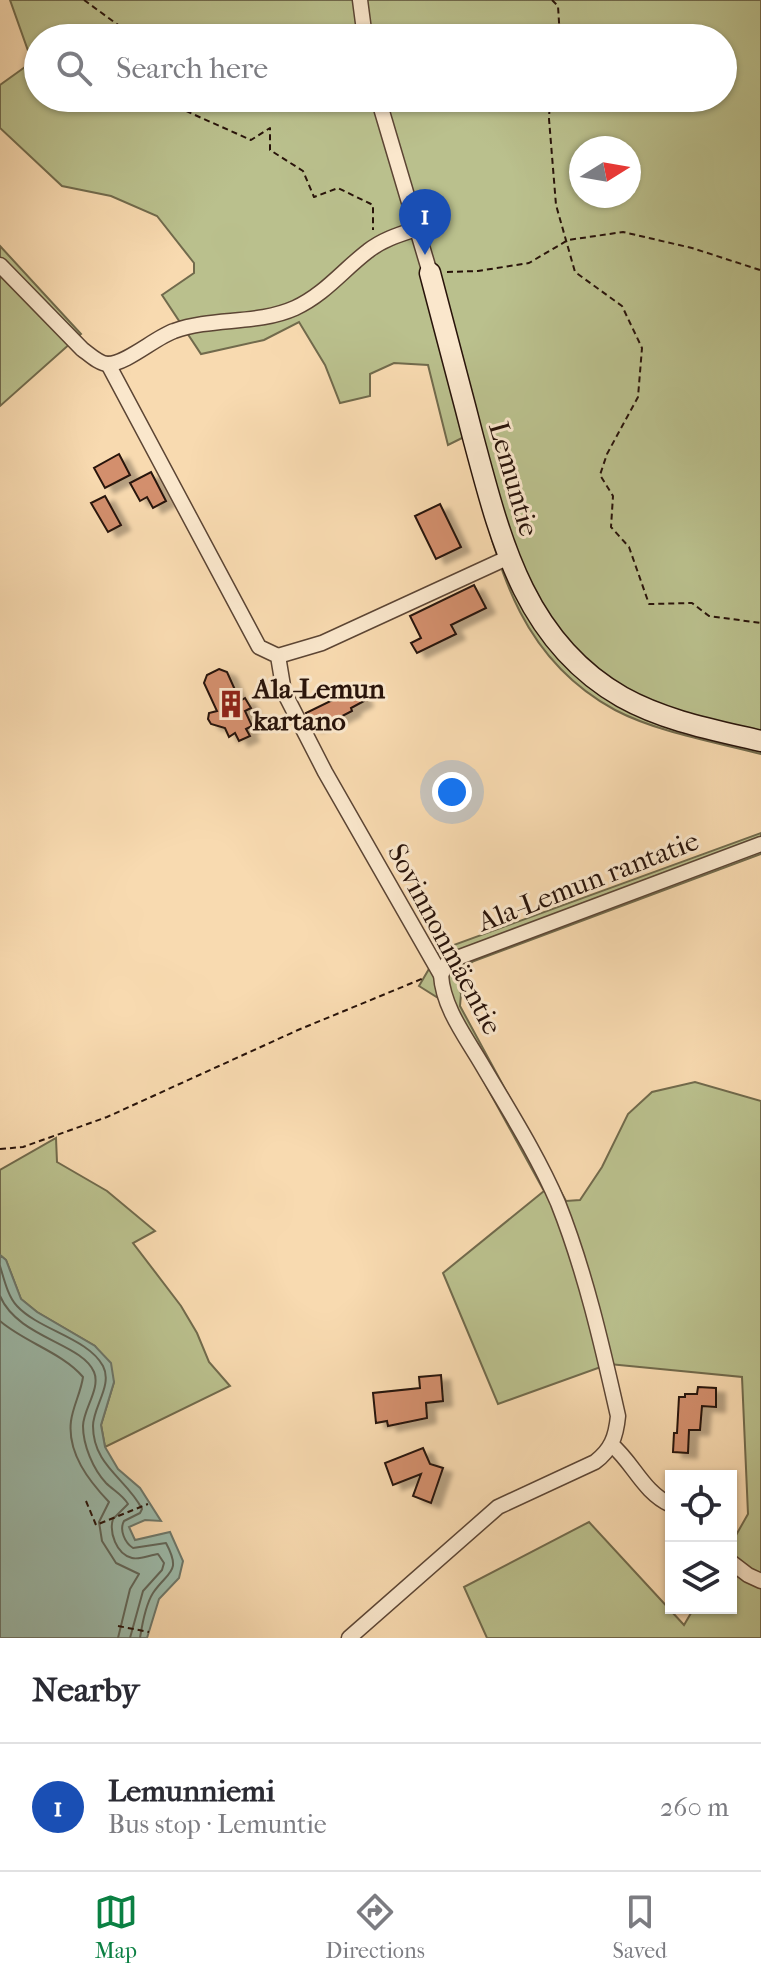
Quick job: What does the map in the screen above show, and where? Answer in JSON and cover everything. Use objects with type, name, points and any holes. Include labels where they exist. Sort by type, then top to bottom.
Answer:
[{"type":"street","points":[[360,0],[363,24]]},
{"type":"street","name":"Lemuntie","points":[[382,112],[419,228],[507,558],[544,625],[569,658],[623,698],[661,715],[761,741]]},
{"type":"street","points":[[0,265],[82,349],[94,359],[108,364],[124,359],[174,331],[203,324],[266,317],[294,308],[323,292],[368,250],[394,236],[419,228]]},
{"type":"street","points":[[108,364],[259,647],[278,656],[322,643],[507,558]]},
{"type":"street","name":"Sovinnonmäentie","points":[[278,656],[284,692],[325,772],[441,975],[445,998],[532,1150],[563,1218],[618,1416],[612,1445]]},
{"type":"street","name":"Ala-Lemun rantatie","points":[[441,975],[447,963],[457,958],[761,844]]},
{"type":"street","points":[[349,1638],[498,1507],[595,1462],[612,1445],[624,1455],[648,1490],[665,1501]]},
{"type":"street","points":[[737,1566],[761,1581]]},
{"type":"path","points":[[84,0],[117,24]]},
{"type":"path","points":[[552,0],[558,6],[559,24]]},
{"type":"path","points":[[188,112],[251,140],[270,128],[270,150],[303,171],[314,197],[338,188],[373,205],[375,226],[367,244],[368,250]]},
{"type":"path","points":[[549,112],[556,205],[575,272],[622,306],[642,348],[638,397],[607,454],[600,475],[613,496],[611,527],[629,547],[649,604],[692,603],[709,616],[761,623]]},
{"type":"path","points":[[430,273],[478,271],[529,263],[568,240],[623,232],[692,248],[760,270]]},
{"type":"path","points":[[0,1149],[23,1147],[107,1117],[298,1030],[415,981],[441,975]]},
{"type":"path","points":[[86,1501],[96,1525],[148,1504]]},
{"type":"path","points":[[118,1626],[149,1632]]},
{"type":"green space","points":[[10,0],[761,0],[761,754],[686,736],[631,718],[579,686],[550,658],[528,626],[511,592],[485,517],[464,437],[448,445],[428,365],[394,363],[370,374],[370,396],[340,403],[325,365],[299,322],[264,340],[201,354],[162,295],[194,273],[194,263],[157,216],[111,196],[62,186],[0,128],[0,85],[24,68],[24,112],[737,112],[737,24],[24,24],[24,39]]},
{"type":"green space","points":[[0,246],[81,334],[0,406]]},
{"type":"green space","points":[[761,833],[761,854],[474,961],[455,973],[461,994],[460,1006],[566,1201],[580,1200],[602,1167],[628,1114],[652,1092],[695,1082],[761,1101],[761,1638],[487,1638],[464,1587],[589,1522],[665,1604],[665,1614],[674,1614],[684,1625],[690,1614],[737,1614],[737,1533],[748,1514],[742,1377],[609,1364],[498,1404],[443,1273],[544,1191],[438,998],[419,986],[440,950]]},
{"type":"green space","points":[[56,1138],[57,1162],[107,1191],[155,1231],[133,1243],[181,1306],[209,1362],[230,1386],[105,1447],[101,1425],[114,1382],[95,1346],[21,1299],[6,1260],[0,1255],[0,1170]]},
{"type":"water","points":[[0,1255],[6,1260],[21,1299],[95,1346],[111,1363],[114,1382],[101,1425],[105,1447],[118,1469],[140,1488],[161,1521],[145,1520],[129,1527],[135,1540],[170,1532],[183,1561],[179,1578],[159,1599],[147,1638],[0,1638]]},
{"type":"building","points":[[119,454],[130,475],[105,488],[94,468]]},
{"type":"building","points":[[151,472],[166,501],[153,508],[147,497],[140,501],[130,483]]},
{"type":"building","points":[[105,496],[121,525],[108,532],[91,503]]},
{"type":"building","points":[[440,504],[461,547],[436,559],[415,516]]},
{"type":"building","points":[[474,585],[486,608],[451,625],[456,634],[417,653],[411,643],[421,638],[410,616]]},
{"type":"building","name":"Ala-Lemun kartano","points":[[219,669],[227,672],[240,701],[245,698],[251,708],[245,711],[252,726],[246,729],[250,736],[239,741],[235,733],[229,737],[225,728],[211,724],[208,719],[209,713],[217,711],[204,683],[207,675]]},
{"type":"building","points":[[357,688],[364,701],[327,724],[325,721],[313,727],[306,713]]},
{"type":"building","points":[[441,1375],[443,1401],[426,1403],[427,1418],[388,1426],[387,1421],[376,1423],[373,1393],[420,1388],[419,1377]]},
{"type":"building","points":[[698,1387],[716,1388],[716,1407],[702,1406],[700,1430],[689,1430],[688,1453],[673,1452],[679,1397],[697,1394]]},
{"type":"building","points":[[423,1448],[430,1464],[443,1468],[431,1503],[413,1496],[421,1474],[393,1485],[385,1463]]},
{"type":"place","name":"Lemunniemi","points":[[425,255]]},
{"type":"place","name":"Ala-Lemun kartano","points":[[231,704]]}]
